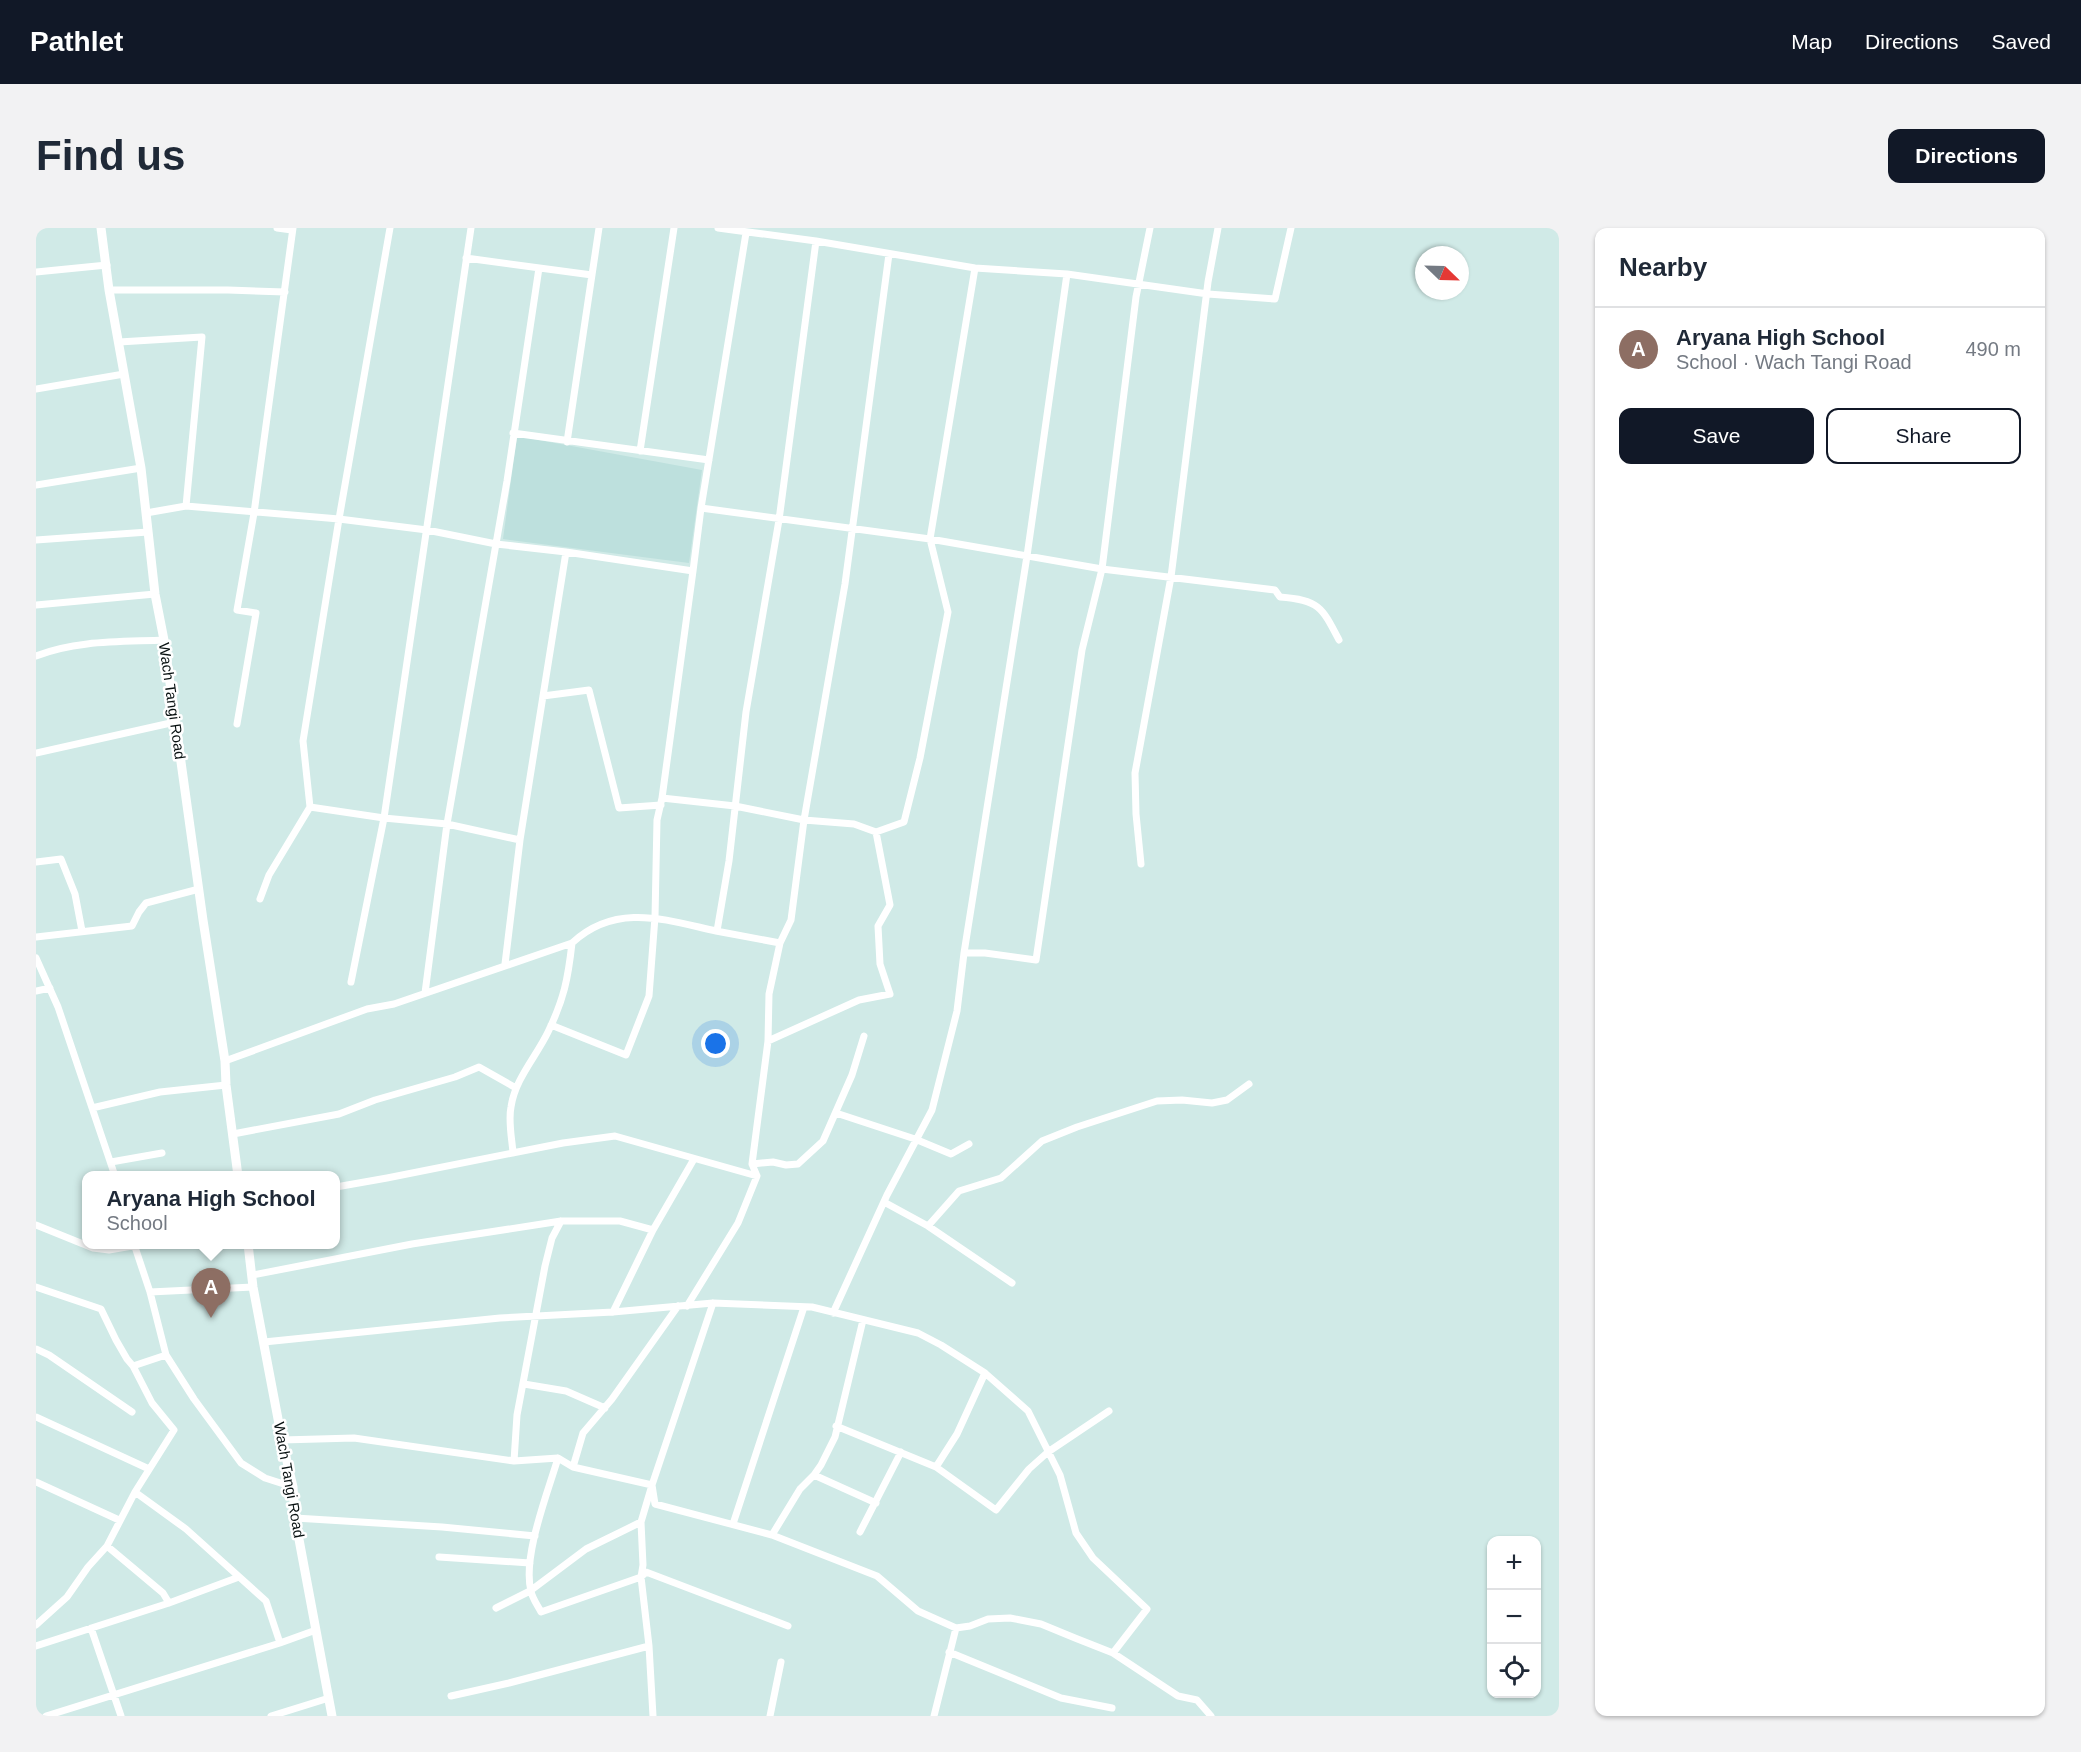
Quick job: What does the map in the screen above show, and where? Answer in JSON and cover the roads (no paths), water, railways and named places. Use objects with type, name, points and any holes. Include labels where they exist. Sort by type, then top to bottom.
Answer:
[{"type":"main road","name":"Wach Tangi Road","points":[[101,228],[109,291],[141,468],[155,594],[164,640],[225,1061],[237,1171]]},
{"type":"main road","name":"Wach Tangi Road","points":[[249,1249],[253,1287],[293,1487],[295,1518],[332,1716]]},
{"type":"street","points":[[237,724],[256,613],[237,610],[254,513],[292,229],[277,228]]},
{"type":"street","points":[[260,899],[269,875],[310,807],[303,741],[390,228]]},
{"type":"street","points":[[351,982],[384,818],[471,228]]},
{"type":"street","points":[[567,442],[599,228]]},
{"type":"street","points":[[640,451],[674,228]]},
{"type":"street","points":[[718,228],[816,241],[975,268],[1067,274],[1208,294],[1275,299],[1292,228]]},
{"type":"street","points":[[964,953],[985,953],[1036,960],[1082,650],[1102,569],[1139,285],[1150,228]]},
{"type":"street","points":[[1141,864],[1135,773],[1171,577],[1218,228]]},
{"type":"street","points":[[550,1025],[626,1055],[649,996],[655,917],[657,820],[662,802],[701,508],[746,233]]},
{"type":"street","points":[[717,931],[746,712],[779,520],[816,241]]},
{"type":"street","points":[[687,1306],[738,1223],[757,1176],[752,1164],[768,1041],[769,994],[780,943],[791,921],[804,820],[845,584],[889,254]]},
{"type":"street","points":[[466,258],[592,275]]},
{"type":"street","points":[[36,272],[107,265]]},
{"type":"street","points":[[424,993],[447,824],[496,544],[538,268]]},
{"type":"street","points":[[543,696],[589,690],[619,808],[662,802],[735,806],[804,820],[854,824],[876,832],[904,822],[920,758],[948,612],[930,539],[975,268]]},
{"type":"street","points":[[832,1313],[915,1139],[932,1110],[957,1011],[964,953],[1027,556],[1067,274]]},
{"type":"street","points":[[109,291],[285,292]]},
{"type":"street","points":[[118,342],[202,337],[186,506]]},
{"type":"street","points":[[36,389],[124,374]]},
{"type":"street","points":[[513,433],[709,460]]},
{"type":"street","points":[[36,485],[141,468]]},
{"type":"street","points":[[146,513],[186,506],[339,519],[427,530],[496,544],[693,571]]},
{"type":"street","points":[[701,508],[930,539],[1102,569],[1275,590],[1280,597],[1302,599],[1324,611],[1339,640]]},
{"type":"street","points":[[36,540],[148,532]]},
{"type":"street","points":[[505,964],[520,840],[566,552]]},
{"type":"street","points":[[36,605],[155,594]]},
{"type":"street","points":[[36,656],[55,648],[97,643],[164,640]]},
{"type":"street","points":[[36,753],[175,722]]},
{"type":"street","points":[[310,807],[384,818],[447,824],[520,840]]},
{"type":"street","points":[[768,1041],[860,1000],[890,994],[880,964],[878,926],[890,905],[876,832]]},
{"type":"street","points":[[36,862],[62,859],[75,894],[82,931]]},
{"type":"street","points":[[36,937],[132,926],[146,903],[199,889]]},
{"type":"street","points":[[225,1061],[367,1009],[394,1004],[505,964],[573,943],[584,933],[613,919],[655,917],[780,943]]},
{"type":"street","points":[[513,1153],[510,1109],[516,1088],[565,995],[573,943]]},
{"type":"street","points":[[36,958],[50,988],[114,1171]]},
{"type":"street","points":[[36,991],[50,988]]},
{"type":"street","points":[[752,1164],[773,1162],[786,1165],[798,1164],[823,1141],[852,1075],[864,1036]]},
{"type":"street","points":[[233,1134],[339,1114],[375,1100],[455,1077],[479,1067],[516,1088]]},
{"type":"street","points":[[928,1226],[959,1191],[1001,1178],[1042,1141],[1156,1101],[1182,1100],[1212,1103],[1227,1100],[1249,1084]]},
{"type":"street","points":[[92,1108],[160,1092],[226,1085]]},
{"type":"street","points":[[836,1113],[915,1139],[951,1154],[969,1144]]},
{"type":"street","points":[[340,1186],[562,1143],[615,1136],[757,1176]]},
{"type":"street","points":[[111,1161],[162,1153]]},
{"type":"street","points":[[613,1312],[653,1230],[694,1159]]},
{"type":"street","points":[[884,1202],[928,1226],[1012,1283]]},
{"type":"street","points":[[253,1275],[412,1244],[561,1221],[620,1221],[653,1230]]},
{"type":"street","points":[[514,1461],[517,1415],[552,1238],[561,1221]]},
{"type":"street","points":[[36,1225],[82,1244]]},
{"type":"street","points":[[136,1249],[166,1355],[194,1399],[241,1463],[265,1478],[293,1487]]},
{"type":"street","points":[[36,1287],[101,1309],[152,1403],[174,1430],[148,1469],[107,1546],[88,1567],[67,1597],[40,1616],[36,1625]]},
{"type":"street","points":[[150,1292],[253,1287]]},
{"type":"street","points":[[653,1716],[649,1646],[641,1577],[643,1565],[641,1522],[713,1303]]},
{"type":"street","points":[[264,1342],[537,1315],[613,1312],[713,1303],[804,1306],[918,1333],[985,1372],[1028,1411],[1060,1475],[1077,1533],[1093,1558],[1147,1609],[1113,1653]]},
{"type":"street","points":[[573,1467],[583,1433],[605,1408],[678,1306]]},
{"type":"street","points":[[733,1524],[804,1306]]},
{"type":"street","points":[[772,1535],[800,1488],[814,1475],[838,1430],[836,1426],[853,1368],[863,1320]]},
{"type":"street","points":[[36,1349],[49,1355],[132,1412]]},
{"type":"street","points":[[133,1366],[166,1355]]},
{"type":"street","points":[[936,1467],[957,1434],[985,1372]]},
{"type":"street","points":[[524,1384],[566,1391],[605,1408]]},
{"type":"street","points":[[836,1426],[936,1467],[996,1510],[1029,1469],[1048,1452],[1109,1411]]},
{"type":"street","points":[[36,1417],[148,1469]]},
{"type":"street","points":[[282,1440],[354,1438],[514,1461],[558,1458],[573,1467],[652,1485]]},
{"type":"street","points":[[860,1532],[901,1452]]},
{"type":"street","points":[[558,1458],[535,1536],[530,1563],[531,1591],[541,1612],[641,1577],[646,1572],[788,1626]]},
{"type":"street","points":[[814,1475],[876,1503]]},
{"type":"street","points":[[36,1482],[119,1520]]},
{"type":"street","points":[[652,1485],[655,1504],[772,1535],[877,1576],[918,1611],[956,1628],[970,1626],[988,1619],[1010,1618],[1041,1624],[1113,1653],[1178,1696],[1197,1700],[1211,1716]]},
{"type":"street","points":[[135,1492],[186,1529],[266,1601],[280,1643]]},
{"type":"street","points":[[295,1518],[442,1527],[535,1536]]},
{"type":"street","points":[[496,1608],[531,1591],[586,1549],[641,1522]]},
{"type":"street","points":[[107,1546],[163,1593],[169,1603]]},
{"type":"street","points":[[439,1557],[530,1563]]},
{"type":"street","points":[[36,1646],[169,1603],[239,1576]]},
{"type":"street","points":[[91,1628],[121,1716]]},
{"type":"street","points":[[934,1716],[956,1628]]},
{"type":"street","points":[[46,1716],[280,1643],[316,1629]]},
{"type":"street","points":[[451,1696],[649,1646]]},
{"type":"street","points":[[949,1652],[1061,1698],[1112,1708]]},
{"type":"street","points":[[770,1716],[781,1662]]},
{"type":"street","points":[[271,1716],[328,1698]]},
{"type":"place","name":"Aryana High School","points":[[211,1318]]}]
